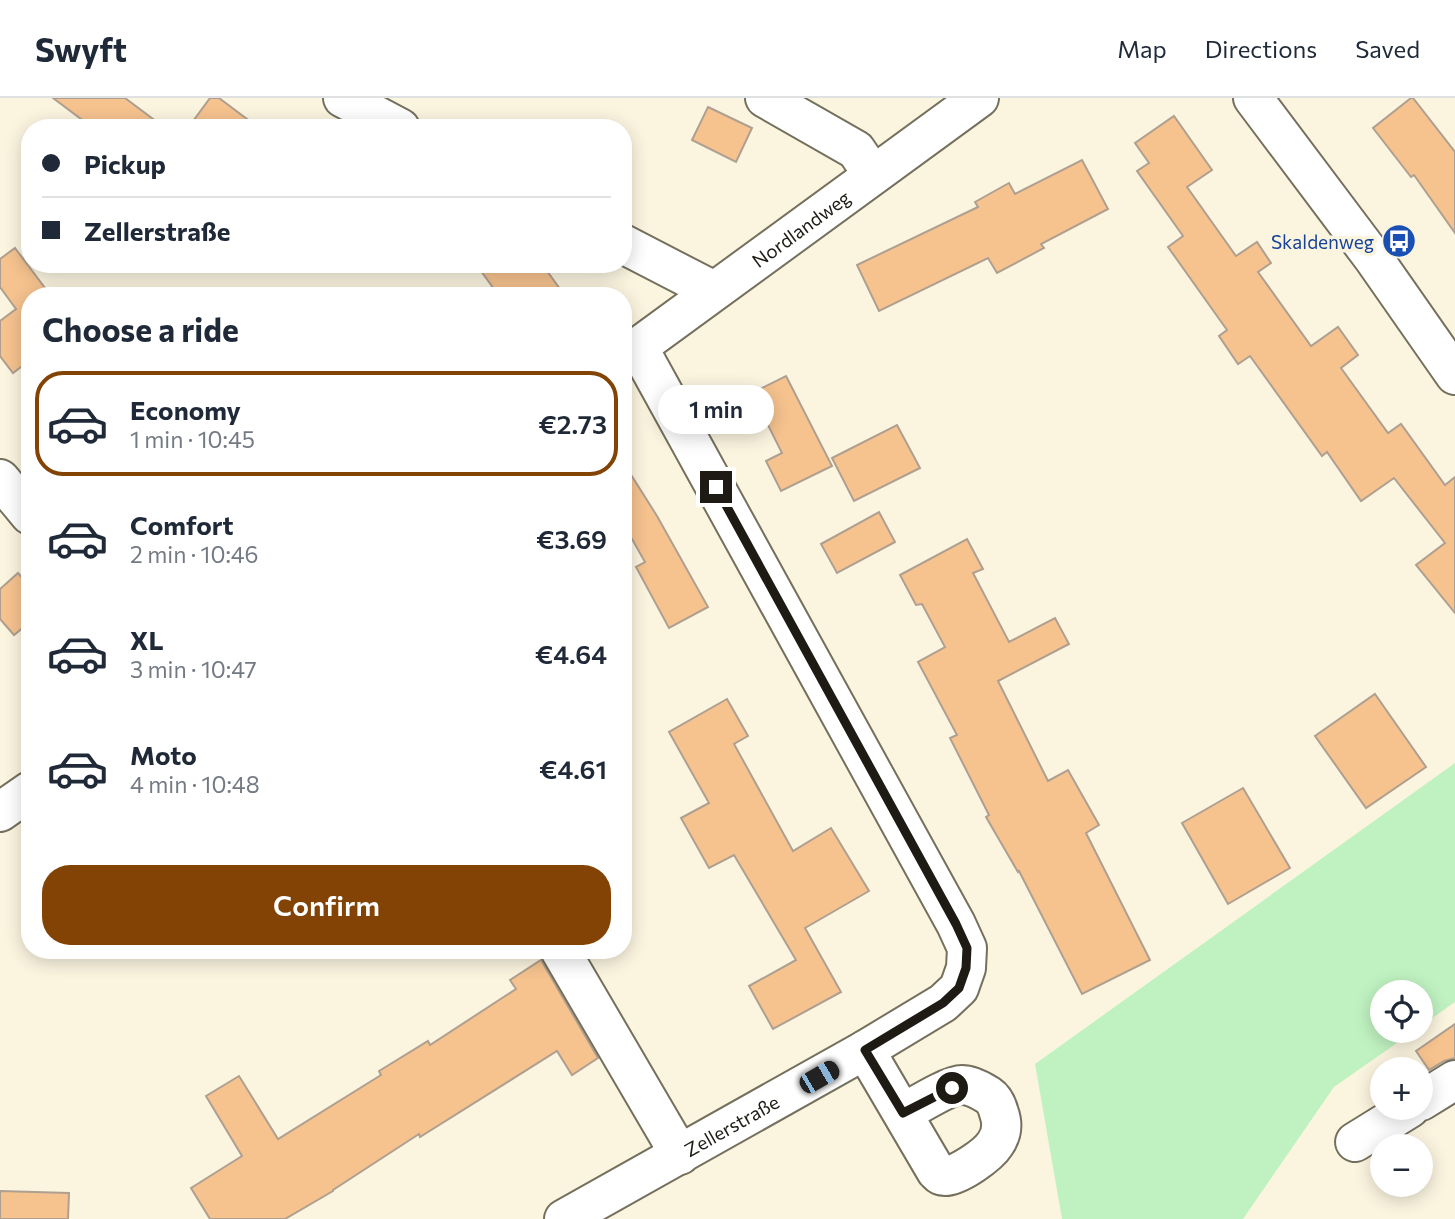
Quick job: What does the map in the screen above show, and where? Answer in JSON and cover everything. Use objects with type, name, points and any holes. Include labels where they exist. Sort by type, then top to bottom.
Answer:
[{"type":"street","points":[[343,98],[383,119]]},
{"type":"street","points":[[765,98],[856,150],[873,175]]},
{"type":"street","name":"Nordlandweg","points":[[632,352],[979,98]]},
{"type":"street","points":[[1253,98],[1374,259],[1455,375]]},
{"type":"street","points":[[632,249],[714,291]]},
{"type":"street","name":"Zellerstraße","points":[[564,1219],[865,1050],[943,1003],[959,988],[966,968],[967,948],[950,911],[632,355]]},
{"type":"street","points":[[0,479],[21,504]]},
{"type":"street","points":[[0,812],[21,797]]},
{"type":"street","points":[[565,959],[680,1155]]},
{"type":"street","points":[[865,1050],[903,1113]]},
{"type":"street","points":[[1433,1094],[1455,1080]]},
{"type":"street","points":[[1355,1142],[1391,1120]]},
{"type":"green space","points":[[1455,763],[1455,1002],[1433,1018],[1433,980],[1370,980],[1370,1043],[1397,1043],[1377,1057],[1370,1057],[1370,1062],[1334,1087],[1243,1219],[1062,1219],[1035,1064]]},
{"type":"building","points":[[53,98],[125,98],[153,119],[81,119]]},
{"type":"building","points":[[210,98],[219,98],[247,119],[195,119]]},
{"type":"building","points":[[1411,98],[1455,152],[1455,233],[1414,175],[1411,177],[1373,128]]},
{"type":"building","points":[[708,107],[752,128],[736,162],[692,140]]},
{"type":"building","points":[[1174,116],[1212,170],[1187,187],[1236,256],[1257,242],[1271,263],[1258,272],[1311,346],[1338,327],[1358,355],[1341,368],[1388,433],[1401,424],[1445,485],[1455,477],[1455,613],[1416,565],[1445,543],[1394,478],[1361,501],[1327,452],[1322,456],[1250,356],[1238,364],[1219,336],[1227,330],[1168,247],[1183,236],[1137,171],[1149,163],[1135,143]]},
{"type":"building","points":[[1082,160],[1108,209],[1041,244],[1044,248],[997,273],[988,258],[879,311],[857,265],[978,207],[975,202],[1009,183],[1015,194]]},
{"type":"building","points":[[15,248],[21,256],[21,273],[34,273],[44,287],[21,287],[21,367],[13,373],[0,356],[0,321],[16,309],[0,287],[0,259]]},
{"type":"building","points":[[482,273],[548,273],[559,287],[493,287]]},
{"type":"building","points":[[786,376],[832,466],[781,491],[766,461],[782,453],[752,393]]},
{"type":"building","points":[[897,425],[920,468],[854,501],[832,458]]},
{"type":"building","points":[[632,476],[708,607],[669,628],[636,567],[645,562],[632,539]]},
{"type":"building","points":[[879,512],[895,542],[837,573],[821,544]]},
{"type":"building","points":[[967,539],[983,569],[973,573],[1009,642],[1055,618],[1069,644],[998,681],[1048,781],[1068,770],[1099,825],[1086,833],[1150,960],[1082,994],[1019,871],[986,817],[989,815],[950,738],[957,735],[918,662],[945,647],[922,604],[916,605],[900,575]]},
{"type":"building","points":[[18,573],[21,576],[21,629],[14,635],[0,619],[0,589]]},
{"type":"building","points":[[1375,694],[1426,767],[1366,808],[1315,736]]},
{"type":"building","points":[[727,699],[748,736],[734,744],[793,851],[831,828],[869,891],[805,928],[841,992],[773,1029],[749,986],[796,960],[734,855],[709,868],[681,818],[709,803],[669,732]]},
{"type":"building","points":[[1243,788],[1290,868],[1228,904],[1182,823]]},
{"type":"building","points":[[541,960],[598,1058],[572,1075],[557,1051],[285,1219],[210,1219],[191,1188],[242,1156],[206,1096],[239,1076],[278,1139],[381,1075],[379,1071],[428,1041],[430,1045],[516,989],[510,980]]},
{"type":"building","points":[[1455,1024],[1455,1058],[1433,1068],[1433,1057],[1420,1057],[1416,1051],[1428,1043],[1433,1043],[1433,1039]]},
{"type":"building","points":[[0,1191],[69,1193],[68,1219],[0,1219]]},
{"type":"place","name":"Skaldenweg","points":[[1399,241]]},
{"type":"route","points":[[716,487],[967,948],[966,968],[959,988],[943,1003],[865,1050],[903,1113],[952,1088]]}]
